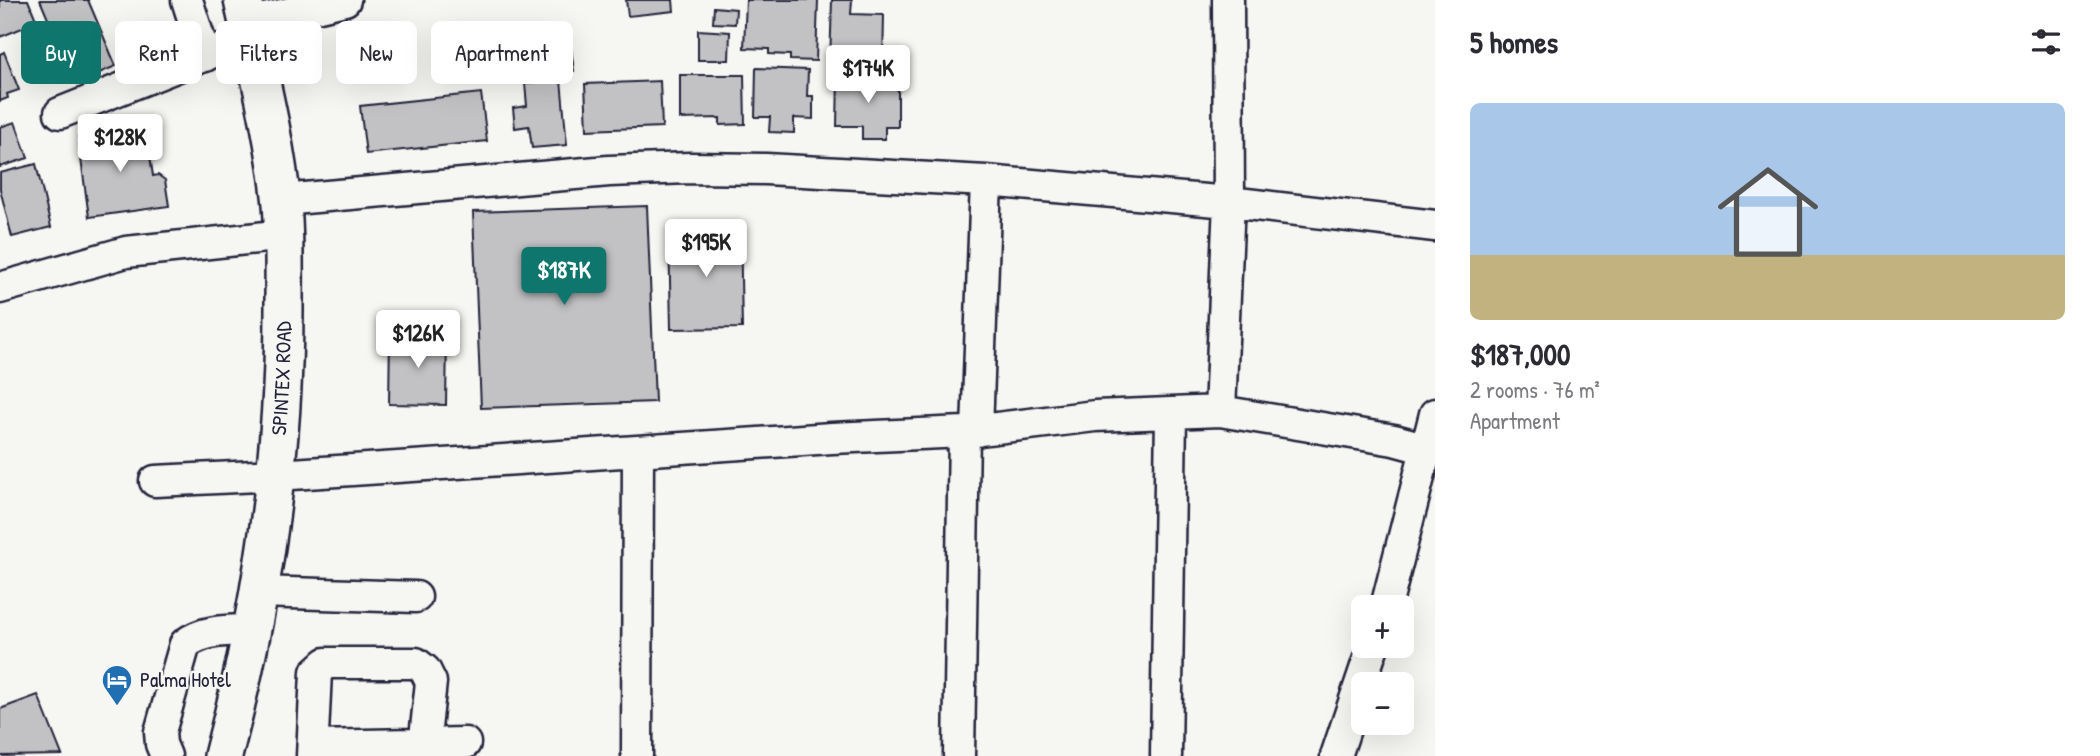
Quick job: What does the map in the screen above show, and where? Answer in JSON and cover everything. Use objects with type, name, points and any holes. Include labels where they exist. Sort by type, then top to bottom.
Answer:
[{"type":"main road","name":"SPINTEX ROAD","points":[[223,756],[253,630],[277,475],[284,356],[283,218],[272,137],[247,20]]},
{"type":"street","points":[[187,0],[205,56]]},
{"type":"street","points":[[61,113],[205,56],[247,20],[345,0]]},
{"type":"street","points":[[1220,411],[1229,202],[1228,0]]},
{"type":"street","points":[[0,288],[126,252],[283,218],[609,172],[690,168],[766,169],[986,181],[1229,202],[1435,226]]},
{"type":"street","points":[[959,756],[970,432],[986,181]]},
{"type":"street","points":[[155,481],[832,438],[970,432],[1095,416],[1220,411],[1394,440],[1430,450]]},
{"type":"street","points":[[1167,756],[1171,414]]},
{"type":"street","points":[[1388,595],[1430,450],[1435,414]]},
{"type":"street","points":[[637,756],[638,451]]},
{"type":"street","points":[[258,592],[416,597]]},
{"type":"street","points":[[166,756],[160,732],[185,644],[195,636],[208,632],[253,630]]},
{"type":"street","points":[[1336,756],[1369,658]]},
{"type":"street","points":[[423,750],[430,682],[425,670],[416,663],[326,663],[316,672],[313,751],[423,750],[465,743]]},
{"type":"building","points":[[0,0],[28,0],[37,21],[21,21],[21,28],[0,37]]},
{"type":"building","points":[[40,0],[88,0],[97,21],[49,21]]},
{"type":"building","points":[[626,0],[673,0],[674,11],[628,16]]},
{"type":"building","points":[[746,0],[818,0],[816,61],[790,60],[790,55],[769,54],[769,49],[744,48]]},
{"type":"building","points":[[832,0],[852,0],[851,14],[884,15],[883,66],[830,64]]},
{"type":"building","points":[[714,7],[736,9],[735,24],[713,23]]},
{"type":"building","points":[[698,30],[730,32],[729,60],[698,60]]},
{"type":"building","points":[[101,31],[115,64],[115,66],[101,72]]},
{"type":"building","points":[[4,52],[19,90],[7,94],[8,98],[0,101],[0,54]]},
{"type":"building","points":[[756,68],[808,70],[807,96],[813,96],[813,119],[794,118],[794,133],[769,132],[770,117],[755,117]]},
{"type":"building","points":[[680,75],[744,75],[745,124],[720,125],[720,118],[680,119]]},
{"type":"building","points":[[838,77],[898,78],[898,127],[885,127],[885,139],[862,139],[862,126],[837,126]]},
{"type":"building","points":[[660,81],[662,127],[587,130],[585,84]]},
{"type":"building","points":[[525,84],[561,84],[567,145],[532,148],[529,126],[515,128],[513,108],[527,106]]},
{"type":"building","points":[[481,93],[487,141],[366,154],[360,106]]},
{"type":"building","points":[[15,122],[28,158],[0,167],[0,127]]},
{"type":"building","points":[[146,128],[153,176],[158,175],[165,180],[169,206],[89,217],[78,137]]},
{"type":"building","points":[[36,164],[51,227],[12,237],[0,189],[0,173]]},
{"type":"building","points":[[647,206],[655,402],[481,408],[473,212]]},
{"type":"building","points":[[740,226],[742,328],[671,329],[669,232],[719,232],[719,227]]},
{"type":"building","points":[[390,334],[447,335],[446,405],[389,404]]},
{"type":"building","points":[[38,695],[62,755],[0,756],[0,709]]},
{"type":"place","name":"Palma Hotel","points":[[117,707]]}]
